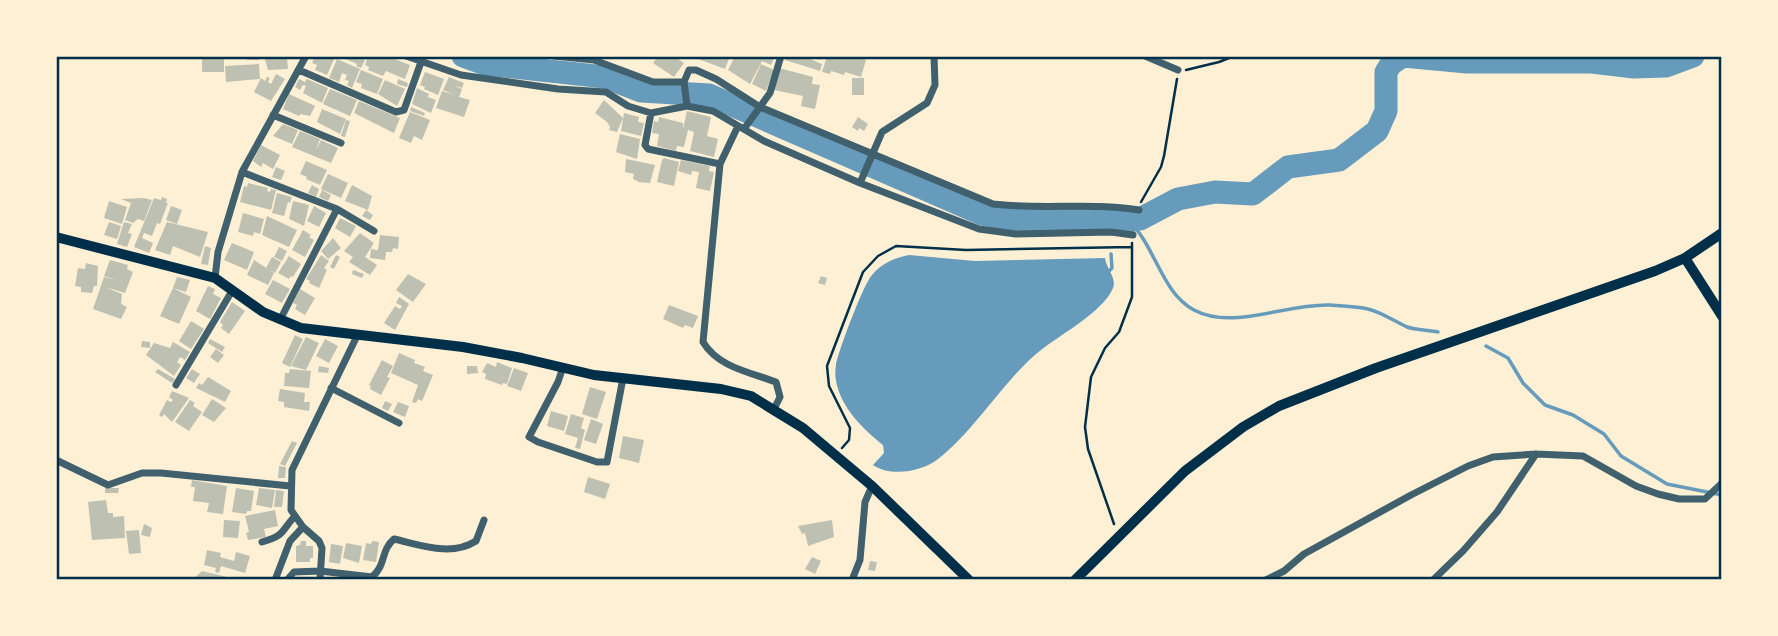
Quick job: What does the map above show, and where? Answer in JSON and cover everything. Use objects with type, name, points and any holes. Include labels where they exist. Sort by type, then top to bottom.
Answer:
[{"type":"main road","points":[[1075,580],[1166,488],[1210,450],[1279,406],[1328,385],[1621,284],[1685,258],[1722,233]]},
{"type":"main road","points":[[56,237],[215,278],[279,320],[301,328],[463,348],[623,378],[721,389],[751,396],[803,428],[872,486],[970,580]]},
{"type":"main road","points":[[1685,258],[1722,316]]},
{"type":"street","points":[[215,278],[218,253],[242,172],[306,56]]},
{"type":"street","points":[[406,56],[480,78],[558,89],[606,92],[628,106],[651,113],[687,104],[713,111],[764,141],[978,229],[1016,234],[1111,232],[1133,235]]},
{"type":"street","points":[[554,56],[594,60],[653,82],[684,83]]},
{"type":"street","points":[[774,409],[780,397],[776,382],[719,362],[703,342],[720,164],[770,93],[781,56]]},
{"type":"street","points":[[861,180],[882,132],[927,103],[935,85],[934,56]]},
{"type":"street","points":[[1145,56],[1178,70]]},
{"type":"street","points":[[299,70],[396,112],[404,110],[421,62]]},
{"type":"street","points":[[687,104],[684,83],[690,70],[696,71],[716,79],[759,108],[993,205],[1114,206],[1139,210]]},
{"type":"street","points":[[651,113],[645,145],[648,149],[720,164]]},
{"type":"street","points":[[273,115],[341,143]]},
{"type":"street","points":[[242,172],[337,209],[374,231]]},
{"type":"street","points":[[279,320],[337,209]]},
{"type":"street","points":[[176,386],[232,291]]},
{"type":"street","points":[[320,580],[322,548],[319,541],[294,517],[291,510],[292,470],[357,336]]},
{"type":"street","points":[[563,367],[529,437],[597,462],[607,462],[623,378]]},
{"type":"street","points":[[331,388],[399,423]]},
{"type":"street","points":[[1433,580],[1497,512],[1536,454]]},
{"type":"street","points":[[1266,580],[1304,554],[1468,466],[1493,457],[1536,454],[1583,456],[1647,491],[1679,499],[1705,499],[1721,484]]},
{"type":"street","points":[[56,460],[108,485],[142,472],[290,486]]},
{"type":"street","points":[[852,580],[860,560],[865,502],[872,486]]},
{"type":"street","points":[[262,542],[277,538],[286,531],[294,517]]},
{"type":"street","points":[[287,580],[294,572],[320,571],[372,577],[381,569],[386,545],[394,539],[454,550],[476,541],[484,520]]},
{"type":"street","points":[[275,580],[290,541],[303,527]]},
{"type":"path","points":[[1139,210],[1161,167],[1178,70],[1219,62],[1234,56]]},
{"type":"path","points":[[1120,533],[1114,524],[1088,449],[1085,427],[1091,377],[1105,348],[1119,332],[1132,297],[1133,235]]},
{"type":"path","points":[[835,455],[849,440],[850,428],[829,386],[827,366],[863,272],[878,256],[896,246],[906,245],[966,250],[1132,247]]},
{"type":"water","points":[[909,255],[975,261],[1105,258],[1114,284],[1100,306],[1027,362],[952,447],[923,467],[897,472],[873,465],[884,453],[883,445],[848,409],[839,391],[835,371],[846,333],[868,281],[884,264]]},
{"type":"building","points":[[246,56],[259,56],[259,60],[247,60]]},
{"type":"building","points":[[264,56],[287,56],[288,69],[268,70]]},
{"type":"building","points":[[315,56],[335,57],[327,75],[315,70],[317,65],[312,63]]},
{"type":"building","points":[[339,56],[360,56],[365,60],[361,68]]},
{"type":"building","points":[[368,56],[387,56],[410,65],[405,79],[386,71],[383,76],[368,70],[369,67],[365,65]]},
{"type":"building","points":[[658,56],[674,56],[684,63],[674,77],[653,63]]},
{"type":"building","points":[[690,56],[730,56],[725,69]]},
{"type":"building","points":[[735,56],[751,56],[757,59],[759,56],[775,56],[771,65],[762,61],[750,84],[728,70]]},
{"type":"building","points":[[787,56],[822,56],[820,60],[810,59],[822,64],[820,71],[785,60]]},
{"type":"building","points":[[827,56],[854,56],[866,60],[861,77],[845,72],[844,75],[831,71],[830,74],[822,72]]},
{"type":"building","points":[[202,58],[224,58],[224,72],[202,72]]},
{"type":"building","points":[[337,59],[360,69],[352,88],[347,85],[349,81],[345,80],[347,75],[342,73],[339,82],[329,78]]},
{"type":"building","points":[[259,64],[260,79],[226,82],[225,66]]},
{"type":"building","points":[[761,64],[774,70],[766,91],[752,84]]},
{"type":"building","points":[[779,68],[813,77],[812,84],[820,85],[815,109],[801,106],[803,96],[774,90]]},
{"type":"building","points":[[361,70],[383,79],[377,94],[361,88],[362,84],[356,82]]},
{"type":"building","points":[[425,72],[444,79],[438,95],[420,85]]},
{"type":"building","points":[[276,74],[285,79],[271,101],[254,92],[261,78],[265,81],[267,77],[270,78],[268,82],[271,84]]},
{"type":"building","points":[[449,77],[464,83],[462,88],[452,85],[462,89],[459,97],[470,100],[464,117],[436,108],[442,91],[455,95],[443,90]]},
{"type":"building","points":[[852,78],[864,78],[864,95],[852,95]]},
{"type":"building","points":[[299,79],[305,82],[307,79],[328,88],[322,103],[303,93],[306,86],[303,85],[300,90],[295,87]]},
{"type":"building","points":[[398,79],[408,83],[407,87],[397,84]]},
{"type":"building","points":[[385,80],[405,89],[397,106],[378,94]]},
{"type":"building","points":[[417,88],[436,100],[431,113],[412,104]]},
{"type":"building","points":[[330,89],[357,100],[350,116],[323,104]]},
{"type":"building","points":[[289,94],[315,106],[310,116],[299,116],[283,109]]},
{"type":"building","points":[[604,100],[623,118],[617,132],[609,130],[607,122],[595,113]]},
{"type":"building","points":[[359,101],[400,118],[394,133],[354,113]]},
{"type":"building","points":[[411,107],[425,113],[424,116],[410,111]]},
{"type":"building","points":[[322,109],[346,119],[340,134],[317,122]]},
{"type":"building","points":[[687,111],[711,117],[707,136],[718,139],[714,157],[690,151],[694,132],[688,130],[684,147],[677,146],[676,151],[657,146],[659,134],[652,133],[654,121],[658,122],[659,117],[683,123],[683,129]]},
{"type":"building","points":[[410,112],[430,120],[422,140],[414,136],[411,143],[399,138]]},
{"type":"building","points":[[624,113],[639,117],[638,122],[644,123],[641,136],[621,131]]},
{"type":"building","points":[[858,117],[868,124],[864,131],[852,127]]},
{"type":"building","points":[[346,120],[350,121],[345,137],[341,136]]},
{"type":"building","points":[[283,124],[298,130],[292,144],[273,136]]},
{"type":"building","points":[[300,131],[320,139],[316,150],[321,140],[338,148],[331,163],[292,147]]},
{"type":"building","points":[[620,134],[640,139],[637,159],[616,152]]},
{"type":"building","points":[[261,145],[280,155],[273,169],[263,163],[261,167],[253,161]]},
{"type":"building","points":[[664,158],[679,162],[674,186],[657,182]]},
{"type":"building","points":[[626,159],[655,165],[650,183],[639,182],[633,179],[634,174],[625,172]]},
{"type":"building","points":[[681,160],[710,166],[709,171],[714,172],[710,191],[696,188],[699,172],[692,171],[691,175],[678,171]]},
{"type":"building","points":[[306,161],[327,170],[320,185],[300,174]]},
{"type":"building","points":[[276,167],[285,171],[281,180],[272,177]]},
{"type":"building","points":[[328,174],[348,183],[341,198],[321,189]]},
{"type":"building","points":[[248,183],[268,188],[267,191],[270,192],[271,189],[276,190],[271,210],[240,202],[244,186],[247,187]]},
{"type":"building","points":[[312,185],[319,189],[316,197],[308,193]]},
{"type":"building","points":[[352,185],[372,196],[368,210],[345,201]]},
{"type":"building","points":[[322,190],[331,195],[328,201],[319,197]]},
{"type":"building","points":[[277,193],[292,197],[284,216],[272,213]]},
{"type":"building","points":[[162,197],[167,199],[168,203],[160,224],[157,223],[152,236],[144,233],[142,238],[153,243],[149,253],[134,247],[154,198],[161,200]]},
{"type":"building","points":[[121,199],[152,200],[144,221],[138,219],[133,223],[125,220],[131,203]]},
{"type":"building","points":[[109,201],[127,207],[122,224],[104,218]]},
{"type":"building","points":[[293,201],[309,205],[304,226],[289,219]]},
{"type":"building","points":[[171,206],[182,210],[177,224],[166,220]]},
{"type":"building","points":[[314,206],[326,213],[319,227],[307,221]]},
{"type":"building","points":[[366,210],[373,215],[370,220],[362,216]]},
{"type":"building","points":[[243,213],[264,219],[260,234],[254,232],[253,236],[238,232]]},
{"type":"building","points":[[267,216],[297,230],[289,247],[262,235]]},
{"type":"building","points":[[340,218],[356,226],[350,237],[335,228]]},
{"type":"building","points":[[109,222],[121,226],[117,239],[104,235]]},
{"type":"building","points":[[124,222],[132,224],[128,233],[132,234],[127,247],[117,244]]},
{"type":"building","points":[[167,222],[208,232],[200,257],[173,246],[170,255],[155,250]]},
{"type":"building","points":[[303,230],[314,240],[305,257],[292,250]]},
{"type":"building","points":[[360,233],[374,243],[365,257],[377,265],[370,275],[349,262],[353,257],[344,251]]},
{"type":"building","points":[[380,235],[399,237],[398,249],[393,248],[392,252],[386,252],[385,260],[370,258],[371,249],[378,250]]},
{"type":"building","points":[[333,238],[341,248],[328,259],[321,251]]},
{"type":"building","points":[[232,243],[254,252],[247,270],[224,260]]},
{"type":"building","points":[[205,246],[211,248],[208,265],[201,264]]},
{"type":"building","points":[[279,247],[287,251],[282,261],[274,257]]},
{"type":"building","points":[[321,255],[329,261],[324,268],[327,270],[319,288],[306,279]]},
{"type":"building","points":[[336,255],[340,257],[334,269],[330,267]]},
{"type":"building","points":[[289,256],[301,264],[289,279],[278,273]]},
{"type":"building","points":[[272,257],[281,262],[275,273],[266,268]]},
{"type":"building","points":[[110,260],[128,265],[127,269],[133,272],[125,293],[105,287],[122,294],[121,304],[127,307],[121,319],[93,309],[104,277],[116,280],[104,276]]},
{"type":"building","points":[[254,260],[274,273],[268,285],[247,275]]},
{"type":"building","points":[[86,263],[98,266],[97,286],[94,286],[92,293],[81,292],[81,287],[75,286],[78,268],[85,269]]},
{"type":"building","points":[[353,270],[364,274],[362,278],[352,274]]},
{"type":"building","points":[[408,274],[426,284],[413,302],[396,290]]},
{"type":"building","points":[[821,276],[827,278],[825,285],[818,283]]},
{"type":"building","points":[[177,277],[190,280],[186,292],[173,288]]},
{"type":"building","points":[[273,280],[290,289],[282,303],[265,294]]},
{"type":"building","points":[[208,286],[215,289],[213,294],[221,298],[210,319],[196,311]]},
{"type":"building","points":[[173,288],[191,297],[179,324],[160,316]]},
{"type":"building","points":[[300,289],[315,298],[305,315],[295,309],[297,305],[293,303]]},
{"type":"building","points":[[399,297],[409,304],[395,330],[384,323],[395,306],[400,309],[402,306],[396,303]]},
{"type":"building","points":[[232,302],[245,311],[229,334],[221,328],[223,325],[220,322]]},
{"type":"building","points":[[669,305],[698,316],[693,328],[685,325],[683,328],[663,319]]},
{"type":"building","points":[[191,321],[204,329],[191,349],[179,341]]},
{"type":"building","points":[[295,335],[303,339],[290,367],[282,363]]},
{"type":"building","points":[[306,337],[319,343],[306,370],[291,366]]},
{"type":"building","points":[[210,339],[225,347],[222,352],[208,343]]},
{"type":"building","points":[[325,339],[338,346],[329,363],[316,356]]},
{"type":"building","points":[[142,341],[150,342],[150,348],[141,347]]},
{"type":"building","points":[[173,342],[190,352],[185,360],[180,357],[177,362],[181,365],[174,376],[146,355],[154,343],[170,348]]},
{"type":"building","points":[[216,349],[224,355],[218,363],[210,357]]},
{"type":"building","points":[[399,353],[415,360],[414,363],[425,367],[423,371],[433,375],[422,401],[418,399],[416,403],[412,402],[418,385],[391,373]]},
{"type":"building","points":[[382,360],[393,366],[381,395],[370,389],[369,385]]},
{"type":"building","points":[[497,362],[512,368],[507,384],[485,379],[486,374],[482,372],[487,363],[496,367]]},
{"type":"building","points":[[319,366],[329,368],[328,373],[318,372]]},
{"type":"building","points":[[467,366],[477,366],[478,373],[467,374]]},
{"type":"building","points":[[514,368],[528,373],[521,391],[507,386]]},
{"type":"building","points":[[158,369],[175,379],[172,383],[155,372]]},
{"type":"building","points":[[192,369],[200,374],[194,383],[186,378]]},
{"type":"building","points":[[290,369],[311,371],[309,388],[284,386],[285,373],[289,373]]},
{"type":"building","points":[[208,377],[231,391],[225,402],[196,388]]},
{"type":"building","points":[[590,387],[606,392],[597,419],[582,414]]},
{"type":"building","points":[[280,389],[305,393],[304,402],[310,402],[309,411],[284,407],[284,402],[278,401]]},
{"type":"building","points":[[172,391],[189,398],[172,422],[164,414],[162,417],[159,415],[167,400],[173,400],[169,397]]},
{"type":"building","points":[[212,399],[226,408],[214,422],[202,415]]},
{"type":"building","points":[[190,400],[195,403],[193,406],[202,412],[189,431],[175,422]]},
{"type":"building","points":[[385,401],[392,404],[388,411],[382,408]]},
{"type":"building","points":[[398,402],[409,406],[405,417],[393,412]]},
{"type":"building","points":[[551,411],[568,416],[564,431],[547,426]]},
{"type":"building","points":[[571,414],[584,418],[581,428],[585,430],[580,449],[575,448],[578,438],[565,434]]},
{"type":"building","points":[[591,419],[603,424],[596,444],[584,440]]},
{"type":"building","points":[[623,436],[644,440],[639,463],[619,458]]},
{"type":"building","points":[[292,441],[297,443],[285,466],[280,464]]},
{"type":"building","points":[[279,466],[286,467],[285,478],[278,478]]},
{"type":"building","points":[[588,477],[610,484],[605,499],[584,492]]},
{"type":"building","points":[[192,480],[227,486],[223,514],[207,512],[209,503],[193,501],[195,487],[191,487]]},
{"type":"building","points":[[105,488],[119,488],[118,493],[105,493]]},
{"type":"building","points":[[236,488],[254,491],[251,511],[246,514],[232,512]]},
{"type":"building","points":[[259,488],[275,490],[272,508],[256,505]]},
{"type":"building","points":[[276,490],[284,491],[282,507],[274,507]]},
{"type":"building","points":[[106,500],[108,513],[113,513],[113,517],[124,516],[125,538],[92,540],[88,502]]},
{"type":"building","points":[[275,510],[278,526],[264,529],[266,537],[248,540],[245,516]]},
{"type":"building","points":[[224,520],[240,521],[238,538],[223,537]]},
{"type":"building","points":[[832,520],[834,537],[808,546],[805,533],[802,534],[798,526]]},
{"type":"building","points":[[144,524],[152,528],[150,537],[141,535]]},
{"type":"building","points":[[139,530],[141,553],[129,554],[126,531]]},
{"type":"building","points":[[301,541],[306,541],[306,546],[313,546],[313,558],[310,558],[310,562],[296,562],[296,546],[300,545]]},
{"type":"building","points":[[372,541],[379,542],[376,562],[363,560],[366,543],[371,544]]},
{"type":"building","points":[[346,543],[362,546],[359,563],[343,558]]},
{"type":"building","points":[[331,544],[343,546],[340,564],[329,562]]},
{"type":"building","points":[[207,550],[221,553],[220,557],[234,561],[236,552],[250,556],[245,573],[221,566],[219,573],[215,572],[216,568],[204,565]]},
{"type":"building","points":[[812,557],[821,561],[815,574],[805,569]]},
{"type":"building","points":[[870,561],[877,562],[875,571],[868,570]]},
{"type":"building","points":[[202,571],[219,575],[218,580],[192,580]]},
{"type":"building","points":[[219,575],[235,579],[235,580],[218,580]]},
{"type":"waterway","points":[[463,56],[485,64],[605,77],[641,91],[709,95],[982,214],[1006,219],[1129,221],[1140,219],[1178,199],[1215,192],[1253,194],[1288,167],[1339,160],[1377,131],[1386,111],[1386,72],[1391,64],[1403,56],[1467,62],[1592,62],[1634,67],[1666,66],[1693,56]]},
{"type":"waterway","points":[[1106,221],[1107,227]]},
{"type":"waterway","points":[[1129,221],[1146,243],[1174,292],[1194,310],[1209,316],[1243,317],[1313,306],[1349,306],[1373,310],[1407,327],[1438,332]]},
{"type":"waterway","points":[[1106,274],[1112,268],[1111,254]]},
{"type":"waterway","points":[[1486,346],[1508,358],[1523,383],[1545,405],[1573,415],[1604,434],[1621,456],[1667,484],[1722,495]]}]
